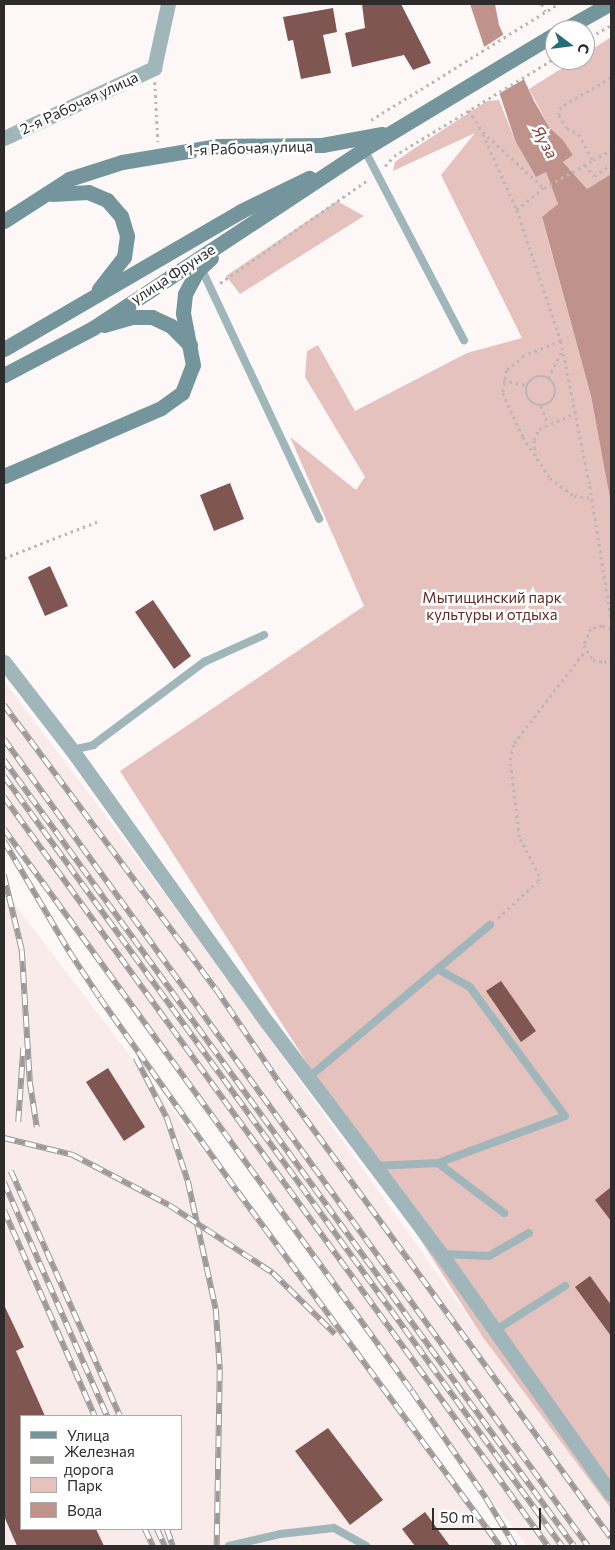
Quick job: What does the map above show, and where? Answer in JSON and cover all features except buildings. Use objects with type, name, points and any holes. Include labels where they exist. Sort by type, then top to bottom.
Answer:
[{"type":"main road","points":[[580,20],[609,4]]},
{"type":"main road","name":"улица Фрунзе","points":[[4,375],[92,328],[364,149],[545,40]]},
{"type":"main road","name":"1-я Рабочая улица","points":[[4,221],[69,179],[92,171],[177,151],[218,146],[322,145],[391,132]]},
{"type":"main road","name":"улица Фрунзе","points":[[4,349],[83,305],[241,211],[338,166]]},
{"type":"main road","points":[[45,195],[78,190],[98,195],[115,208],[125,226],[126,247],[120,266],[83,305]]},
{"type":"main road","points":[[4,476],[174,400],[192,376],[191,346],[183,313],[185,294],[197,271],[234,235]]},
{"type":"main road","points":[[92,328],[132,317],[152,317],[171,326],[191,346]]},
{"type":"street","points":[[154,68],[168,4]]},
{"type":"street","name":"2-я Рабочая улица","points":[[4,138],[154,68]]},
{"type":"street","points":[[4,662],[72,750],[308,1078],[441,1254],[611,1494]]},
{"type":"lane","points":[[364,149],[464,340]]},
{"type":"lane","points":[[202,270],[214,290],[240,352],[319,519]]},
{"type":"lane","points":[[72,750],[93,745],[204,662],[264,634]]},
{"type":"lane","points":[[308,1078],[490,925]]},
{"type":"lane","points":[[373,1166],[438,1163],[564,1116],[470,987],[438,969]]},
{"type":"lane","points":[[438,1163],[504,1213]]},
{"type":"lane","points":[[441,1254],[489,1256],[529,1233]]},
{"type":"lane","points":[[496,1330],[566,1286]]},
{"type":"lane","points":[[229,1546],[280,1534],[334,1528],[366,1546]]},
{"type":"path","points":[[542,4],[544,11]]},
{"type":"path","points":[[379,116],[558,4]]},
{"type":"path","points":[[595,34],[611,25]]},
{"type":"path","points":[[214,290],[226,276],[377,173],[394,156],[545,63]]},
{"type":"path","points":[[154,68],[159,147]]},
{"type":"path","points":[[594,160],[579,134],[567,128],[560,111],[561,107],[611,78]]},
{"type":"path","points":[[469,110],[483,132],[517,210],[561,341],[592,498],[611,619]]},
{"type":"path","points":[[483,132],[544,188]]},
{"type":"path","points":[[517,210],[544,188],[611,150]]},
{"type":"path","points":[[586,165],[594,176],[611,165]]},
{"type":"path","points":[[561,341],[524,356],[507,370],[503,380],[503,393],[510,412],[534,456],[563,490],[574,496],[592,498]]},
{"type":"path","points":[[548,378],[562,349]]},
{"type":"path","points":[[528,385],[538,376],[548,378],[554,384],[555,394],[551,402],[541,406]]},
{"type":"path","points":[[503,380],[528,385]]},
{"type":"path","points":[[528,385],[529,399],[541,406],[548,423]]},
{"type":"path","points":[[534,456],[534,440],[539,429],[548,423],[576,413]]},
{"type":"path","points":[[4,558],[99,521]]},
{"type":"path","points":[[490,925],[532,888],[539,876],[519,837],[511,768],[514,743],[585,651],[584,639],[590,629],[602,626],[611,629]]},
{"type":"path","points":[[585,651],[598,662],[611,659]]},
{"type":"shaded area","points":[[4,681],[198,938],[482,1336],[611,1509],[611,1546],[527,1546],[426,1414],[4,826]]},
{"type":"shaded area","points":[[4,890],[505,1546],[4,1546]]},
{"type":"green space","points":[[611,37],[611,174],[587,189],[563,162],[573,155],[563,140],[549,127],[529,89],[559,70],[595,70],[595,47]]},
{"type":"green space","name":"Мытищинский парк культуры и отдыха","points":[[499,100],[515,140],[546,172],[558,204],[542,218],[591,396],[611,504],[611,1509],[482,1336],[120,771],[364,606],[290,437],[356,490],[365,477],[305,377],[307,351],[318,345],[355,411],[467,353],[522,338],[441,175],[475,133],[393,171],[395,162],[412,150],[487,101]]},
{"type":"green space","points":[[337,201],[364,216],[240,294],[226,276]]},
{"type":"water","name":"Яуза","points":[[470,4],[495,4],[499,25],[534,101],[549,127],[563,140],[573,155],[563,162],[587,189],[611,174],[611,504],[591,396],[542,217],[558,204],[546,172],[536,177],[515,140]]},
{"type":"pier","points":[[506,33],[526,78],[495,96],[481,49]]},
{"type":"railway","points":[[4,705],[216,989],[279,1082],[611,1538]]},
{"type":"railway","points":[[4,739],[588,1546]]},
{"type":"railway","points":[[4,760],[574,1546]]},
{"type":"railway","points":[[4,776],[562,1546]]},
{"type":"railway","points":[[4,797],[548,1546]]},
{"type":"railway","points":[[4,829],[412,1391],[486,1498],[515,1546]]},
{"type":"railway","points":[[4,841],[69,951],[100,998],[238,1192],[500,1546]]},
{"type":"railway","points":[[4,875],[22,950],[30,1082],[37,1127]]},
{"type":"railway","points":[[18,1122],[23,1048]]},
{"type":"railway","points":[[136,1058],[167,1118],[188,1181],[216,1309],[220,1370],[217,1546]]},
{"type":"railway","points":[[4,1138],[73,1155],[169,1205],[273,1273],[335,1334]]},
{"type":"railway","points":[[11,1171],[120,1415]]},
{"type":"railway","points":[[4,1182],[107,1415]]},
{"type":"railway","points":[[4,1210],[95,1415]]},
{"type":"railway","points":[[145,1530],[153,1546]]},
{"type":"railway","points":[[157,1530],[165,1546]]},
{"type":"railway","points":[[167,1530],[173,1546]]}]
